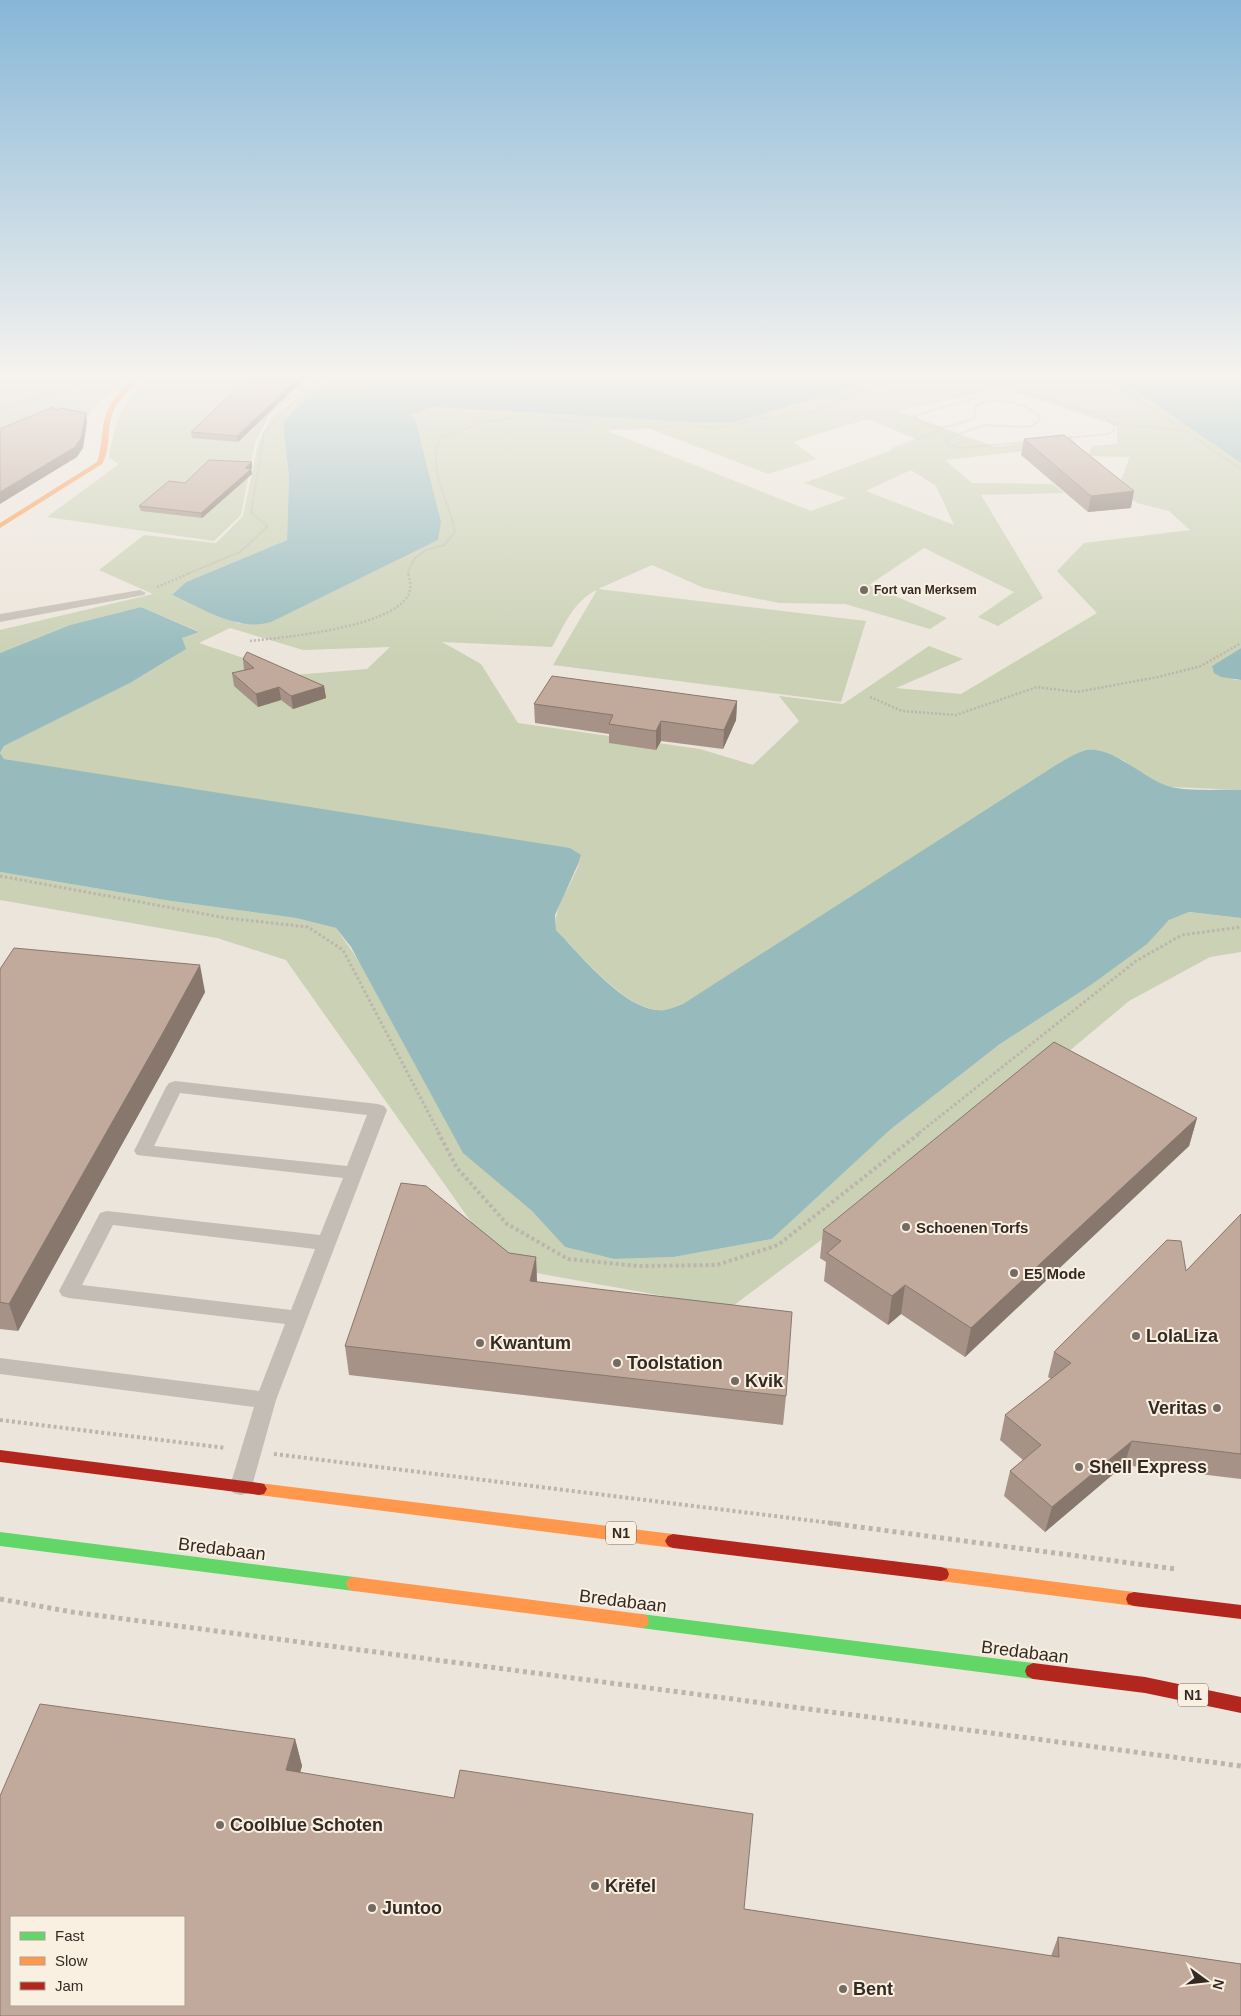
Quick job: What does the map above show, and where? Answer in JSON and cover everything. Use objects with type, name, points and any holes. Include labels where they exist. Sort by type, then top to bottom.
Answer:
[{"type":"main road","points":[[0,526],[87,471]]},
{"type":"main road","name":"N1","points":[[0,1456],[1241,1612]]},
{"type":"main road","name":"Bredabaan","points":[[0,1539],[1145,1686],[1241,1705]]},
{"type":"lane","points":[[0,618],[63,605],[140,593]]},
{"type":"lane","points":[[241,1486],[266,1400],[378,1110],[176,1087],[144,1151],[353,1173]]},
{"type":"lane","points":[[298,1318],[69,1291],[107,1218],[326,1243]]},
{"type":"lane","points":[[0,1366],[266,1400]]},
{"type":"path","points":[[140,593],[240,552],[262,533],[268,526],[251,513],[259,471]]},
{"type":"path","points":[[250,641],[327,630],[370,619],[396,607],[408,596],[411,585],[408,571],[414,558],[426,550],[444,544],[455,532],[454,520],[446,507],[436,471]]},
{"type":"path","points":[[870,697],[902,711],[956,715],[1037,687],[1078,692],[1158,677],[1201,666],[1241,643]]},
{"type":"path","points":[[0,876],[226,918],[308,927],[343,950],[457,1168],[506,1224],[568,1259],[638,1266],[717,1265],[778,1245],[1136,961],[1182,935],[1241,927]]},
{"type":"path","points":[[0,1420],[928,1535],[1185,1570]]},
{"type":"path","points":[[0,1599],[72,1612],[1241,1766]]},
{"type":"green space","points":[[109,471],[250,471],[241,515],[214,541],[47,517]]},
{"type":"green space","points":[[252,471],[288,471],[287,540],[186,582],[172,595],[240,624],[363,471],[710,471],[811,511],[846,498],[804,483],[836,471],[909,471],[866,491],[954,525],[936,486],[913,471],[958,471],[972,483],[1053,484],[1064,493],[981,495],[1043,598],[998,626],[978,617],[1014,592],[924,548],[869,585],[947,618],[930,629],[845,604],[779,603],[704,588],[652,565],[598,589],[866,621],[841,702],[553,665],[597,590],[589,594],[576,607],[565,622],[552,647],[442,642],[481,664],[518,723],[700,749],[753,765],[799,721],[779,696],[843,704],[929,646],[963,659],[896,688],[961,694],[1097,613],[1057,571],[1084,543],[1190,530],[1169,511],[1137,503],[1118,488],[1125,471],[1241,471],[1241,648],[1212,666],[1235,680],[1241,680],[1241,790],[1171,787],[1152,781],[1123,760],[1101,752],[683,1004],[664,1010],[650,1008],[635,1002],[620,992],[591,967],[556,930],[556,920],[561,901],[575,874],[581,855],[4,759],[0,753],[4,746],[130,683],[173,657],[182,638],[198,631],[141,607],[70,625],[0,653],[0,630],[153,594],[99,570],[144,535],[216,543],[243,516]],"holes":[[[230,628],[303,650],[390,647],[367,669],[294,675],[199,643]]]},
{"type":"green space","points":[[760,471],[777,471],[768,474]]},
{"type":"green space","points":[[0,872],[171,901],[296,918],[336,928],[531,1210],[565,1247],[614,1259],[674,1257],[772,1239],[891,1129],[1000,1044],[1091,985],[1146,944],[1169,920],[1188,912],[1241,918],[1241,952],[1210,957],[1129,1001],[1025,1088],[730,1308],[503,1267],[286,960],[217,938],[0,900]]},
{"type":"water","points":[[288,471],[428,471],[441,522],[438,540],[271,622],[246,624],[233,621],[208,612],[172,595],[186,582],[287,540]]},
{"type":"water","points":[[141,607],[199,632],[182,638],[186,649],[130,683],[4,746],[0,753],[0,653],[70,625]]},
{"type":"water","points":[[1241,648],[1241,680],[1221,677],[1214,673],[1212,666]]},
{"type":"water","points":[[1087,750],[1107,753],[1168,786],[1194,790],[1241,790],[1241,918],[1189,912],[1169,920],[1147,944],[1091,985],[1000,1044],[891,1129],[772,1239],[674,1257],[614,1259],[565,1247],[531,1210],[463,1153],[351,947],[336,928],[296,918],[171,901],[0,872],[0,753],[4,759],[570,848],[581,855],[555,915],[556,930],[605,981],[635,1003],[650,1009],[664,1010],[683,1004],[1056,765],[1075,754]]},
{"type":"building","points":[[0,471],[35,471],[0,492]]},
{"type":"building","points":[[197,471],[249,471],[201,513],[139,506],[169,481],[185,483]]},
{"type":"building","points":[[1062,471],[1109,471],[1134,491],[1091,496]]},
{"type":"building","points":[[247,652],[324,686],[291,696],[279,687],[256,694],[232,673],[254,668],[243,659]]},
{"type":"building","points":[[552,676],[737,701],[724,730],[661,721],[656,731],[609,724],[613,715],[534,704]]},
{"type":"building","points":[[14,948],[200,965],[9,1304],[0,1302],[0,969]]},
{"type":"building","points":[[1054,1042],[1197,1118],[971,1328],[905,1285],[892,1296],[827,1253],[841,1241],[823,1230]]},
{"type":"building","points":[[401,1183],[426,1186],[509,1253],[536,1257],[530,1281],[792,1312],[786,1396],[345,1346]]},
{"type":"building","points":[[1241,1214],[1241,1454],[1132,1441],[1052,1507],[1010,1471],[1041,1445],[1005,1415],[1071,1363],[1054,1352],[1167,1240],[1181,1241],[1186,1271]]},
{"type":"building","points":[[40,1704],[295,1739],[286,1770],[454,1798],[460,1770],[753,1814],[744,1909],[1059,1957],[1058,1937],[1241,1964],[1241,2016],[0,2016],[0,1796]]},
{"type":"traffic: fast","points":[[0,1539],[354,1584]]},
{"type":"traffic: fast","points":[[641,1621],[1033,1671]]},
{"type":"traffic: slow","points":[[0,526],[87,471]]},
{"type":"traffic: slow","points":[[259,1489],[673,1541]]},
{"type":"traffic: slow","points":[[941,1574],[1134,1599]]},
{"type":"traffic: slow","points":[[354,1584],[641,1621]]},
{"type":"traffic: jam","points":[[0,1456],[259,1489]]},
{"type":"traffic: jam","points":[[673,1541],[941,1574]]},
{"type":"traffic: jam","points":[[1134,1599],[1241,1612]]},
{"type":"traffic: jam","points":[[1033,1671],[1145,1685],[1241,1705]]},
{"type":"place","name":"Fort van Merksem","points":[[864,590]]},
{"type":"place","name":"Schoenen Torfs","points":[[906,1227]]},
{"type":"place","name":"E5 Mode","points":[[1014,1273]]},
{"type":"place","name":"LolaLiza","points":[[1136,1336]]},
{"type":"place","name":"Kwantum","points":[[480,1343]]},
{"type":"place","name":"Toolstation","points":[[617,1363]]},
{"type":"place","name":"Kvik","points":[[735,1381]]},
{"type":"place","name":"Veritas","points":[[1217,1408]]},
{"type":"place","name":"Shell Express","points":[[1079,1467]]},
{"type":"place","name":"Coolblue Schoten","points":[[220,1825]]},
{"type":"place","name":"Krëfel","points":[[595,1886]]},
{"type":"place","name":"Juntoo","points":[[372,1908]]},
{"type":"place","name":"Bent","points":[[843,1989]]}]
